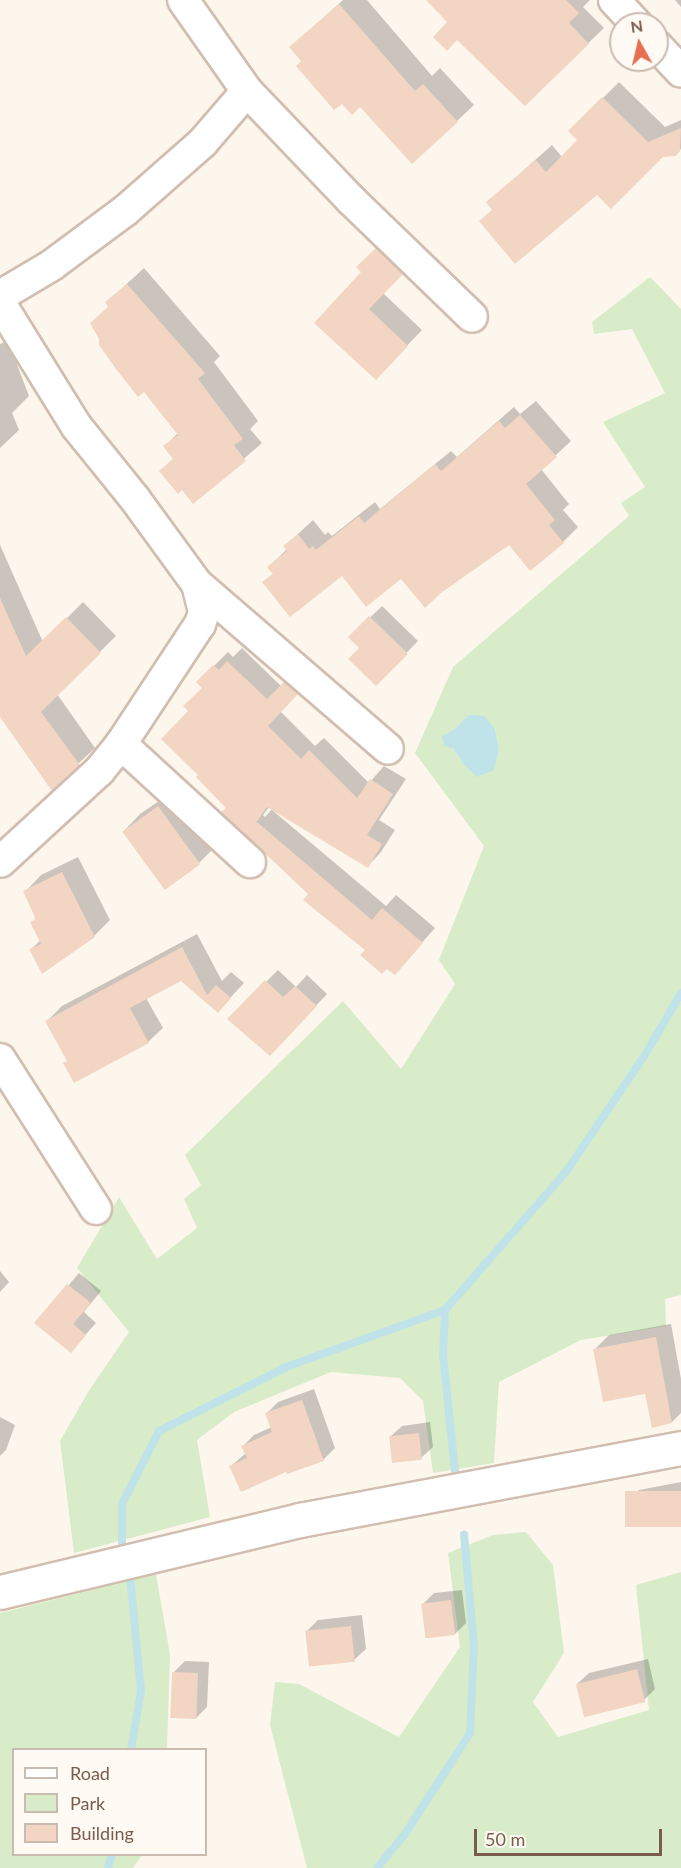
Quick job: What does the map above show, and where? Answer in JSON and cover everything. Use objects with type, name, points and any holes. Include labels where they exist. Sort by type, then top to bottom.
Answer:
[{"type":"street","points":[[183,0],[247,91],[351,200],[472,317]]},
{"type":"street","points":[[614,0],[625,12]]},
{"type":"street","points":[[669,59],[681,72]]},
{"type":"street","points":[[0,296],[51,265],[126,210],[203,142],[247,91]]},
{"type":"street","points":[[0,303],[77,427],[135,499],[197,585],[388,749]]},
{"type":"street","points":[[0,862],[99,771],[121,744],[200,624],[203,601],[197,585]]},
{"type":"street","points":[[121,744],[250,862]]},
{"type":"street","points":[[0,1059],[96,1209]]},
{"type":"street","points":[[0,1592],[300,1520],[681,1448]]},
{"type":"green space","points":[[650,277],[681,309],[681,1295],[665,1299],[666,1326],[581,1340],[499,1382],[494,1463],[433,1473],[423,1401],[400,1378],[331,1372],[234,1412],[197,1440],[210,1517],[74,1553],[60,1441],[88,1392],[129,1332],[77,1268],[119,1197],[157,1259],[197,1228],[184,1199],[201,1185],[185,1155],[343,1001],[401,1069],[455,984],[439,960],[484,846],[415,753],[453,667],[629,516],[621,503],[645,487],[603,422],[665,393],[632,329],[594,334],[592,322]],"holes":[[[468,715],[495,729],[499,750],[494,770],[463,764],[453,748],[454,730]]]},
{"type":"green space","points":[[526,1532],[553,1565],[564,1653],[533,1702],[558,1737],[649,1710],[636,1585],[681,1572],[681,1868],[307,1868],[270,1725],[275,1682],[299,1684],[399,1737],[460,1647],[448,1553],[493,1535]]},
{"type":"green space","points":[[156,1574],[170,1655],[167,1748],[12,1748],[12,1856],[141,1856],[133,1868],[0,1868],[0,1613]]},
{"type":"water","points":[[468,715],[485,716],[495,729],[499,750],[494,770],[477,777],[463,764],[453,748],[444,746],[442,736],[454,730]]},
{"type":"building","points":[[426,0],[566,0],[579,13],[569,23],[589,44],[525,106],[457,40],[447,51],[433,37],[447,22]]},
{"type":"building","points":[[339,4],[415,91],[423,84],[458,122],[412,164],[360,107],[352,115],[342,104],[334,110],[296,66],[301,61],[289,47]]},
{"type":"building","points":[[602,97],[648,142],[681,128],[680,151],[676,156],[663,157],[611,209],[597,195],[515,264],[479,221],[492,210],[486,202],[536,160],[546,172],[577,140],[568,131]]},
{"type":"building","points":[[376,248],[403,274],[369,309],[408,346],[376,380],[314,323],[361,272],[356,267]]},
{"type":"building","points":[[127,284],[205,373],[198,379],[243,439],[234,445],[246,461],[193,504],[182,490],[178,494],[159,471],[173,459],[163,446],[178,435],[144,392],[138,397],[116,369],[99,345],[99,339],[90,323],[108,307],[105,302]]},
{"type":"building","points":[[520,415],[557,457],[526,484],[555,520],[549,525],[564,543],[530,571],[509,545],[441,593],[425,608],[401,579],[366,607],[342,576],[290,617],[262,582],[273,574],[267,567],[287,551],[283,546],[298,534],[309,549],[313,546],[316,550],[359,516],[364,523],[435,464],[441,471],[499,421],[505,428]]},
{"type":"building","points":[[0,598],[26,656],[66,617],[101,653],[41,712],[80,765],[52,791],[0,717]]},
{"type":"building","points":[[369,616],[408,654],[376,686],[348,659],[359,648],[348,637]]},
{"type":"building","points":[[227,661],[267,699],[284,682],[298,694],[268,726],[301,759],[309,750],[357,798],[370,779],[393,794],[367,835],[382,844],[368,868],[267,807],[253,827],[257,822],[372,920],[382,908],[423,943],[395,975],[387,969],[382,974],[360,955],[365,950],[303,900],[308,894],[221,812],[226,808],[196,777],[198,775],[161,739],[188,711],[183,706],[202,688],[196,682],[213,665],[219,670]]},
{"type":"building","points":[[158,806],[200,864],[165,890],[122,832]]},
{"type":"building","points":[[62,872],[95,937],[42,974],[29,949],[41,944],[30,922],[35,920],[34,915],[23,891]]},
{"type":"building","points":[[182,947],[207,995],[216,985],[231,998],[218,1013],[181,981],[130,1008],[149,1043],[74,1083],[63,1063],[67,1061],[45,1021]]},
{"type":"building","points":[[265,980],[283,997],[295,986],[317,1006],[270,1056],[227,1019]]},
{"type":"building","points":[[67,1284],[91,1303],[73,1324],[86,1335],[71,1353],[34,1323]]},
{"type":"building","points":[[656,1337],[672,1423],[652,1428],[645,1394],[603,1402],[593,1349]]},
{"type":"building","points":[[302,1400],[324,1461],[287,1474],[286,1472],[241,1492],[229,1466],[247,1458],[241,1446],[272,1432],[265,1413]]},
{"type":"building","points":[[419,1433],[422,1460],[392,1463],[389,1436]]},
{"type":"building","points":[[625,1491],[681,1491],[681,1527],[625,1527]]},
{"type":"building","points":[[451,1600],[455,1635],[425,1638],[421,1604]]},
{"type":"building","points":[[351,1626],[355,1662],[309,1667],[305,1631]]},
{"type":"building","points":[[637,1669],[645,1702],[584,1717],[576,1684]]},
{"type":"building","points":[[172,1672],[198,1673],[196,1719],[170,1718]]},
{"type":"waterway","points":[[456,1481],[443,1356],[445,1310],[566,1172],[645,1055],[681,993]]},
{"type":"waterway","points":[[122,1542],[122,1504],[159,1431],[286,1367],[445,1310]]},
{"type":"waterway","points":[[377,1868],[405,1834],[470,1733],[474,1646],[464,1534]]},
{"type":"waterway","points":[[130,1576],[141,1691],[131,1748]]},
{"type":"waterway","points":[[108,1868],[111,1856]]}]
